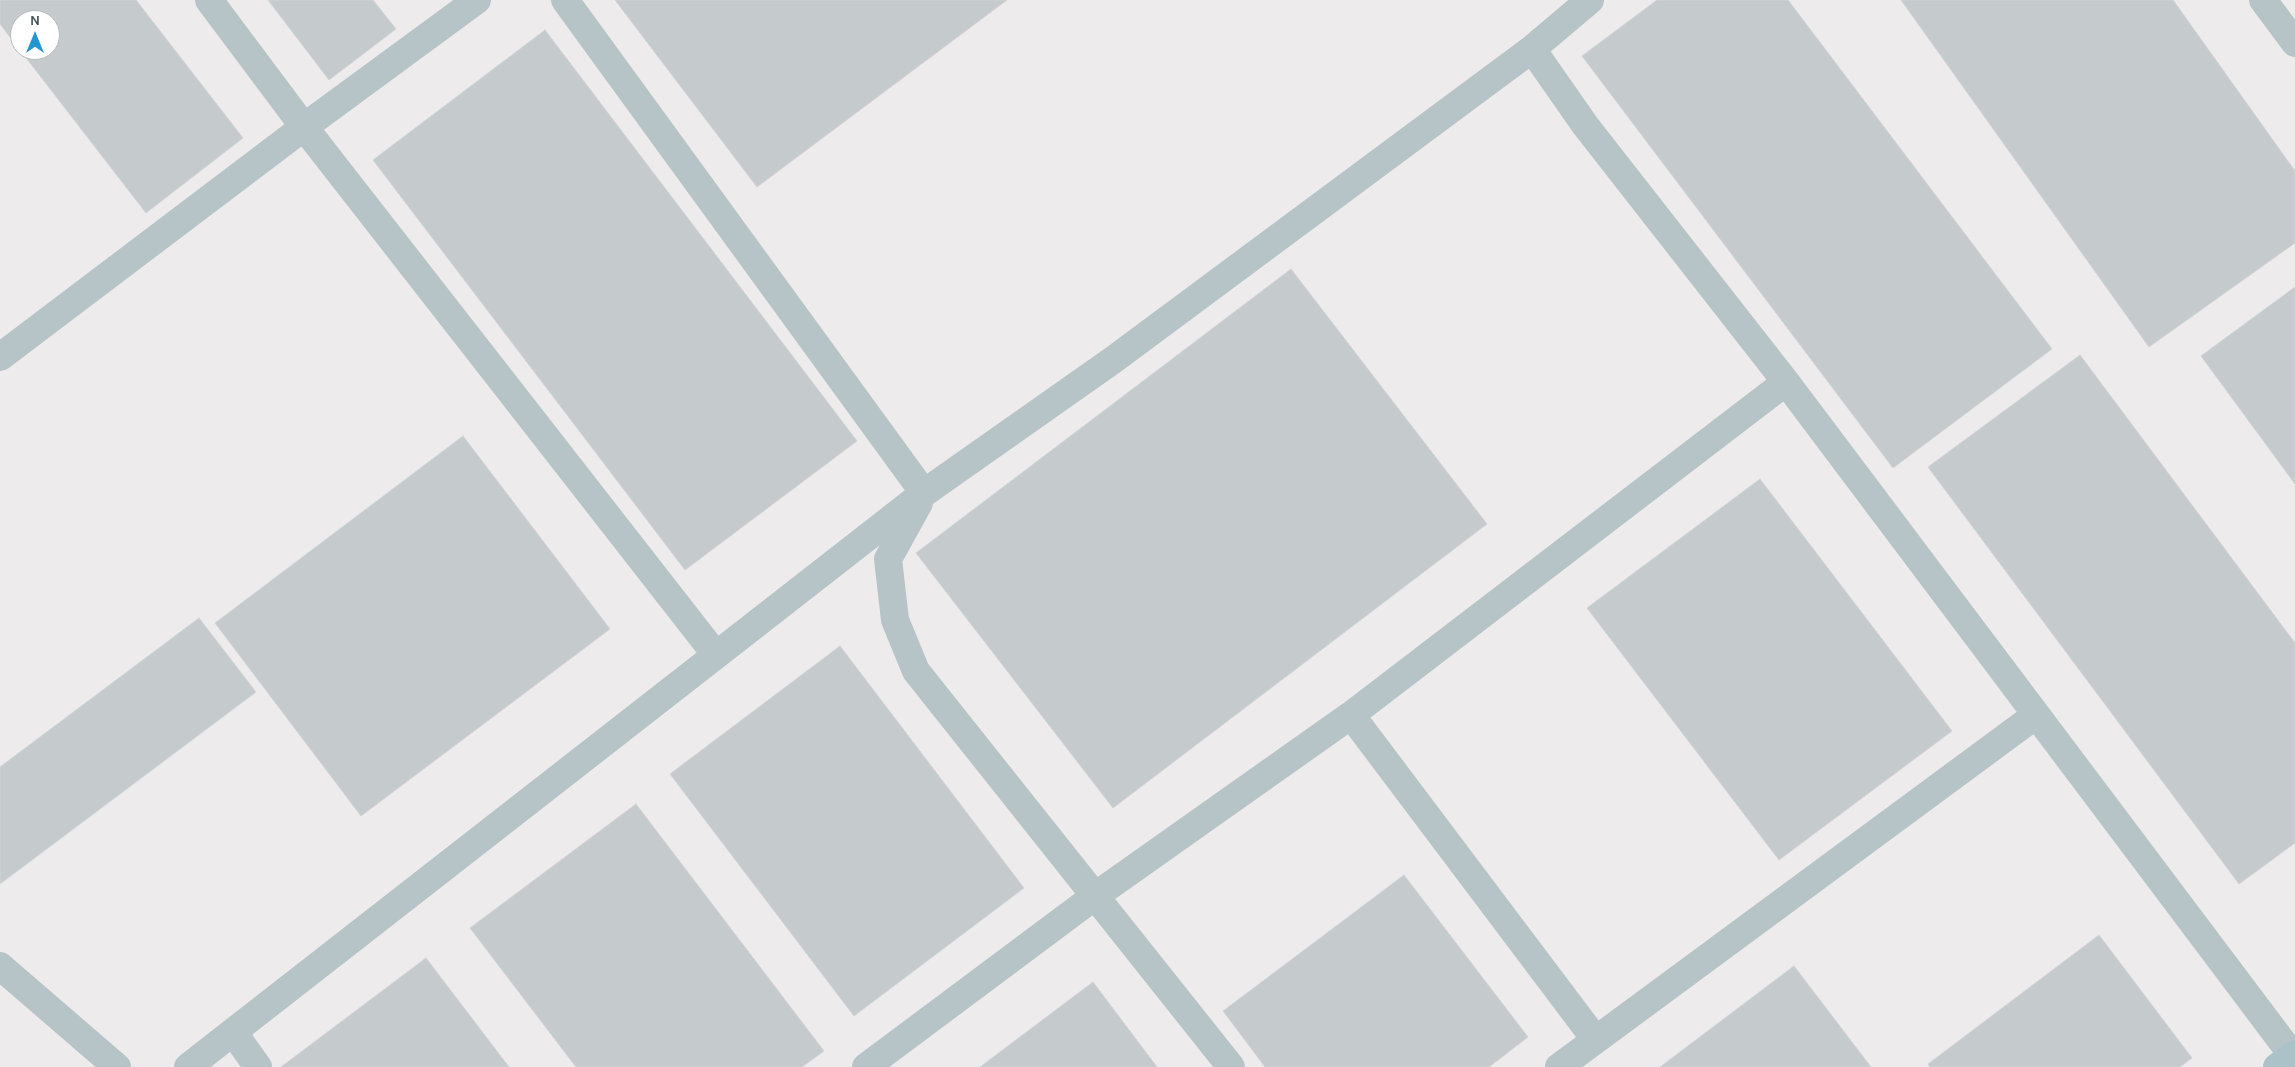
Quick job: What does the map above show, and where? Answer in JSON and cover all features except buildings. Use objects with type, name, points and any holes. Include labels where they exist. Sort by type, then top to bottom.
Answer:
[{"type":"street","points":[[209,0],[304,127],[716,654]]},
{"type":"street","points":[[0,356],[304,127],[477,0]]},
{"type":"street","points":[[565,0],[924,493]]},
{"type":"street","points":[[188,1067],[924,493],[1113,360],[1532,49],[1590,0]]},
{"type":"street","points":[[2263,0],[2295,44]]},
{"type":"street","points":[[1532,49],[1585,125],[1786,382],[2036,714],[2288,1059]]},
{"type":"street","points":[[866,1067],[1095,896],[1351,715],[1786,382]]},
{"type":"street","points":[[924,493],[888,559],[895,620],[916,670],[1231,1067]]},
{"type":"street","points":[[1559,1067],[2036,714]]},
{"type":"street","points":[[1351,715],[1595,1039]]},
{"type":"street","points":[[0,966],[117,1067]]},
{"type":"street","points":[[233,1032],[258,1067]]}]
